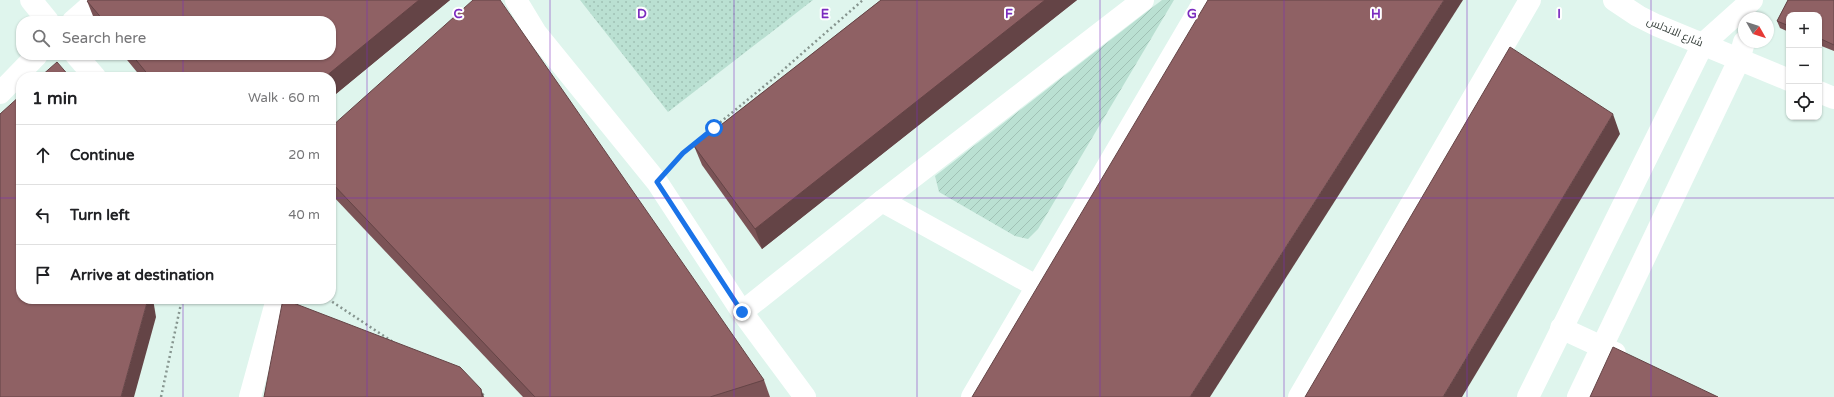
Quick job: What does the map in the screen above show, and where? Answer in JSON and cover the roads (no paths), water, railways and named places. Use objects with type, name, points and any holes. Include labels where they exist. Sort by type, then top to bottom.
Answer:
[{"type":"street","points":[[31,0],[44,16]]},
{"type":"street","points":[[79,16],[97,0]]},
{"type":"street","points":[[516,0],[536,33],[657,182],[742,312],[805,397]]},
{"type":"street","points":[[742,312],[882,201],[1143,0]]},
{"type":"street","points":[[972,397],[1205,0]]},
{"type":"street","points":[[1299,397],[1530,0]]},
{"type":"street","name":"شارع الاندلس","points":[[1614,0],[1638,16],[1702,44],[1742,51],[1786,78]]},
{"type":"street","points":[[1528,397],[1702,44],[1752,0]]},
{"type":"street","points":[[1754,12],[1757,0]]},
{"type":"street","points":[[1578,397],[1742,51]]},
{"type":"street","points":[[20,72],[32,60]]},
{"type":"street","points":[[80,60],[91,72]]},
{"type":"street","points":[[0,93],[16,77]]},
{"type":"street","points":[[1822,93],[1834,98]]},
{"type":"street","points":[[882,201],[1036,286]]},
{"type":"street","points":[[250,397],[276,304]]},
{"type":"street","points":[[1561,328],[1630,360]]}]
